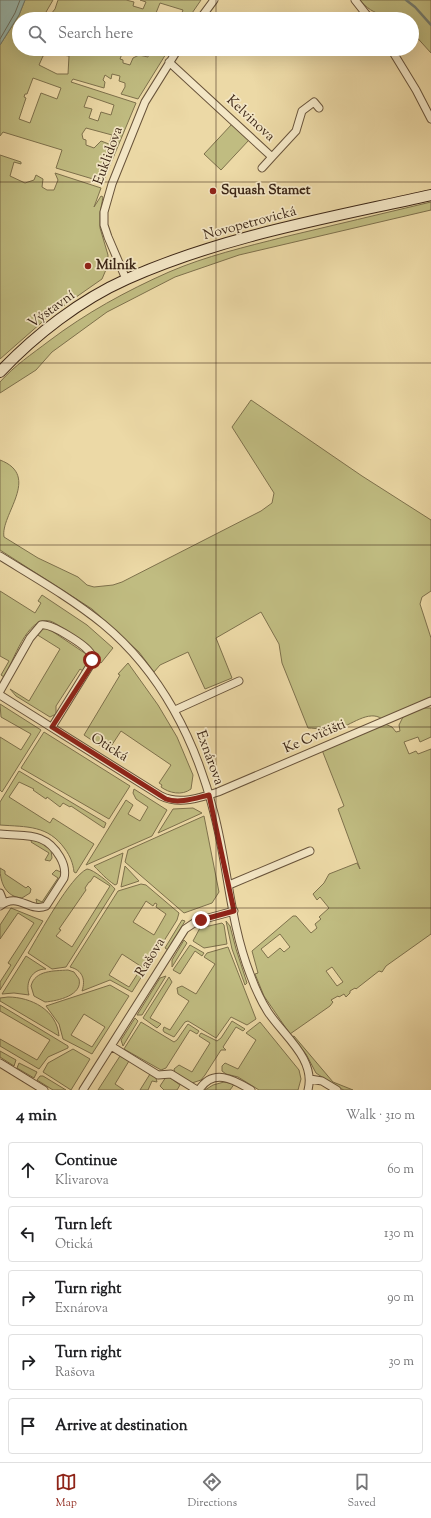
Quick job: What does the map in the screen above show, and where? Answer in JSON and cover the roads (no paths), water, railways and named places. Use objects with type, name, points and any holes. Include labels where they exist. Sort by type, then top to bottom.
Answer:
[{"type":"main road","name":"Novopetrovická","points":[[126,279],[247,237],[431,195]]},
{"type":"main road","name":"Výstavní","points":[[0,372],[36,338],[60,320],[126,279]]},
{"type":"street","points":[[205,12],[214,0]]},
{"type":"street","points":[[355,0],[364,12]]},
{"type":"street","name":"Euklidova","points":[[126,279],[104,225],[104,212],[112,184],[145,102],[174,56]]},
{"type":"street","points":[[396,56],[431,119]]},
{"type":"street","name":"Kelvinova","points":[[170,62],[272,157],[296,130],[302,111],[314,102],[319,108]]},
{"type":"street","points":[[262,168],[272,157]]},
{"type":"street","name":"Exnárova","points":[[0,556],[72,601],[107,628],[135,656],[175,710],[198,758],[209,795],[243,954],[257,992],[268,1012],[303,1058],[308,1068],[310,1079]]},
{"type":"street","points":[[0,691],[30,638],[42,625],[50,625],[85,647],[91,654],[91,664],[52,727]]},
{"type":"street","points":[[175,710],[238,681]]},
{"type":"street","name":"Otická","points":[[0,695],[166,799],[174,801],[185,800],[209,795]]},
{"type":"street","name":"Ke Cvičišti","points":[[209,795],[431,701]]},
{"type":"street","points":[[0,834],[36,837],[45,840],[53,847],[65,869],[64,878],[48,904],[39,908],[13,900],[2,904],[0,893]]},
{"type":"street","points":[[229,885],[310,851]]},
{"type":"street","name":"Rašova","points":[[83,1090],[188,926],[201,920],[234,911]]},
{"type":"street","points":[[111,1046],[158,1075],[170,1074],[198,1090],[208,1080],[219,1077],[234,1080],[251,1090]]},
{"type":"street","points":[[0,1063],[44,1090]]},
{"type":"street","points":[[308,1090],[310,1079],[322,1081],[337,1090]]},
{"type":"water","points":[[0,0],[25,0],[20,12],[12,12],[12,26],[0,45]]},
{"type":"waterway","points":[[406,0],[415,7],[431,25]]},
{"type":"place","name":"Squash Stamet","points":[[213,191]]},
{"type":"place","name":"Milník","points":[[88,266]]}]
